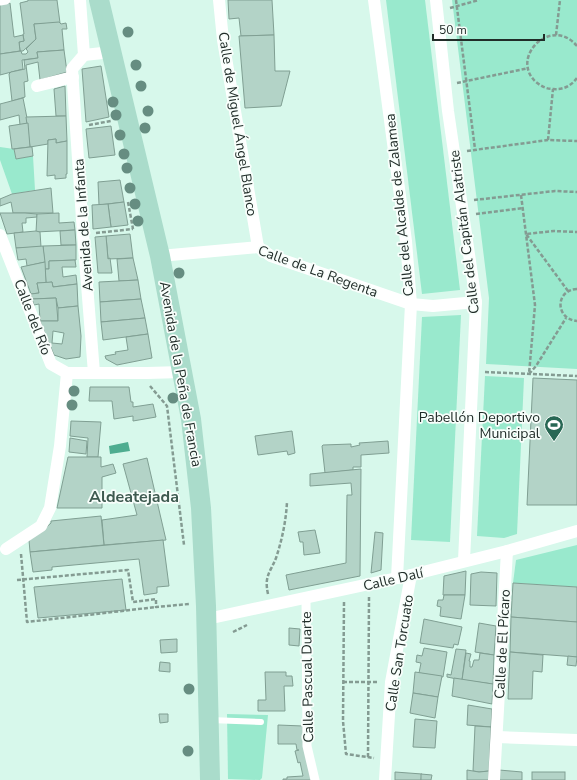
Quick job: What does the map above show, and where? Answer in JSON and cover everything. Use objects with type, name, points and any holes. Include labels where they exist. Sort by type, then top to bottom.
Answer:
[{"type":"main road","name":"Avenida de la Peña de Francia","points":[[99,0],[160,256],[191,419],[201,508],[207,620],[210,780]]},
{"type":"street","points":[[0,1],[6,0]]},
{"type":"street","points":[[80,0],[84,55],[112,52]]},
{"type":"street","name":"Calle de Miguel Ángel Blanco","points":[[218,0],[223,40],[258,247]]},
{"type":"street","name":"Calle del Alcalde de Zalamea","points":[[374,0],[406,241],[411,304],[397,578]]},
{"type":"street","name":"Calle del Capitán Alatriste","points":[[437,6],[455,154],[476,302],[464,561]]},
{"type":"street","name":"Avenida de la Infanta","points":[[84,55],[72,69],[94,373]]},
{"type":"street","points":[[37,86],[73,77]]},
{"type":"street","name":"Calle del Río","points":[[0,235],[51,364],[67,373]]},
{"type":"street","name":"Calle de La Regenta","points":[[160,256],[258,247],[271,256],[411,304],[433,306],[476,302]]},
{"type":"street","points":[[6,549],[41,526],[50,508],[60,446],[67,373],[182,372]]},
{"type":"street","name":"Calle Dalí","points":[[207,620],[306,598],[344,596],[371,592],[397,578],[507,551],[577,531]]},
{"type":"street","name":"Calle de El Pícaro","points":[[494,780],[507,551]]},
{"type":"street","name":"Calle San Torcuato","points":[[385,780],[392,682],[411,575]]},
{"type":"street","name":"Calle Pascual Duarte","points":[[306,598],[307,746],[315,780]]},
{"type":"street","points":[[497,737],[577,740]]},
{"type":"lane","points":[[209,720],[261,722]]},
{"type":"path","points":[[456,0],[475,149]]},
{"type":"path","points":[[437,6],[457,7],[479,0]]},
{"type":"path","points":[[556,35],[560,0]]},
{"type":"path","points":[[577,46],[573,41],[565,37],[556,35],[548,36],[533,46],[529,55],[528,64],[534,80],[541,86],[558,90],[567,87],[577,78]]},
{"type":"path","points":[[446,85],[529,68]]},
{"type":"path","points":[[548,140],[553,89]]},
{"type":"path","points":[[76,127],[113,121]]},
{"type":"path","points":[[455,154],[475,149],[548,140],[577,141]]},
{"type":"path","points":[[462,202],[555,191],[577,192]]},
{"type":"path","points":[[521,195],[535,305],[529,374]]},
{"type":"path","points":[[464,216],[523,208]]},
{"type":"path","points":[[83,234],[135,229]]},
{"type":"path","points":[[526,234],[554,231],[577,232]]},
{"type":"path","points":[[526,234],[568,291]]},
{"type":"path","points":[[577,289],[568,291],[563,295],[560,307],[566,318],[577,321]]},
{"type":"path","points":[[529,374],[536,366],[566,318]]},
{"type":"path","points":[[473,371],[577,376]]},
{"type":"path","points":[[139,373],[167,406],[185,550]]},
{"type":"path","points":[[270,606],[265,582],[276,558],[286,521],[287,502]]},
{"type":"path","points":[[19,540],[27,622],[191,604]]},
{"type":"path","points":[[17,580],[128,570],[133,602],[156,599],[156,607]]},
{"type":"path","points":[[362,598],[371,592]]},
{"type":"path","points":[[368,757],[368,682],[371,592]]},
{"type":"path","points":[[344,596],[350,601]]},
{"type":"path","points":[[336,603],[344,596]]},
{"type":"path","points":[[344,596],[343,721],[346,754],[387,759]]},
{"type":"path","points":[[233,632],[251,623]]},
{"type":"path","points":[[343,682],[392,682]]},
{"type":"shaded area","points":[[386,0],[425,0],[460,290],[422,294]]},
{"type":"shaded area","points":[[452,0],[577,0],[577,369],[486,364],[489,298]]},
{"type":"shaded area","points":[[0,147],[14,149],[16,159],[33,156],[35,190],[12,194],[0,160]]},
{"type":"shaded area","points":[[461,315],[450,542],[411,540],[422,317]]},
{"type":"shaded area","points":[[485,376],[524,378],[517,534],[504,538],[477,536]]},
{"type":"shaded area","points":[[128,442],[130,451],[110,454],[109,446]]},
{"type":"shaded area","points":[[577,545],[577,587],[513,583],[516,560]]},
{"type":"shaded area","points":[[227,714],[268,715],[262,778],[260,780],[228,779]]},
{"type":"building","points":[[28,0],[57,0],[60,23],[34,24],[36,39],[23,51],[20,51],[19,42],[24,41],[24,34],[20,3]]},
{"type":"building","points":[[228,0],[272,0],[274,35],[241,36],[239,18],[229,19]]},
{"type":"building","points":[[10,3],[14,37],[23,35],[24,41],[19,42],[20,51],[0,54],[0,4]]},
{"type":"building","points":[[59,22],[61,24],[66,23],[67,29],[62,29],[64,50],[37,52],[38,58],[22,60],[23,69],[0,75],[0,54],[21,51],[22,54],[26,54],[28,52],[26,49],[36,39],[34,24]]},
{"type":"building","points":[[274,35],[275,71],[290,71],[281,106],[245,108],[239,36]]},
{"type":"building","points":[[64,50],[67,72],[40,80],[38,62],[26,65],[28,81],[24,82],[25,97],[12,101],[9,74],[11,72],[25,69],[24,60],[38,58],[37,52]]},
{"type":"building","points":[[101,66],[109,117],[86,122],[82,69]]},
{"type":"building","points":[[65,86],[66,116],[56,116],[54,89]]},
{"type":"building","points":[[23,98],[28,123],[20,125],[19,115],[0,120],[0,104]]},
{"type":"building","points":[[66,116],[67,141],[56,143],[56,139],[48,140],[48,144],[30,147],[26,117]]},
{"type":"building","points":[[28,123],[30,147],[12,149],[9,126]]},
{"type":"building","points":[[111,126],[115,155],[89,158],[86,129]]},
{"type":"building","points":[[56,139],[56,143],[67,141],[66,178],[55,179],[55,175],[47,176],[48,140]]},
{"type":"building","points":[[32,147],[33,156],[16,159],[14,149]]},
{"type":"building","points":[[120,180],[124,202],[99,205],[98,182]]},
{"type":"building","points":[[51,188],[53,213],[13,213],[11,202],[0,206],[0,199],[12,194]]},
{"type":"building","points":[[124,202],[128,225],[111,227],[108,204]]},
{"type":"building","points":[[108,204],[111,227],[93,229],[92,205]]},
{"type":"building","points":[[0,213],[37,214],[37,217],[26,218],[26,223],[22,223],[23,232],[7,234]]},
{"type":"building","points":[[59,213],[59,223],[74,222],[75,230],[36,232],[37,214]]},
{"type":"building","points":[[75,230],[76,245],[61,245],[60,231]]},
{"type":"building","points":[[40,232],[41,247],[16,248],[14,233]]},
{"type":"building","points":[[130,234],[133,258],[108,259],[106,236]]},
{"type":"building","points":[[106,236],[108,259],[110,258],[112,273],[98,273],[95,237]]},
{"type":"building","points":[[76,245],[76,260],[49,261],[49,269],[45,269],[43,246]]},
{"type":"building","points":[[43,246],[45,262],[27,266],[26,259],[18,260],[16,248]]},
{"type":"building","points":[[133,258],[138,280],[119,281],[117,259]]},
{"type":"building","points":[[75,260],[76,267],[62,267],[63,277],[76,275],[77,284],[53,287],[52,282],[46,283],[45,269],[49,269],[49,261]]},
{"type":"building","points":[[45,262],[46,283],[37,283],[39,293],[31,294],[21,267]]},
{"type":"building","points":[[138,280],[141,299],[100,302],[99,282]]},
{"type":"building","points":[[52,282],[53,287],[77,284],[78,306],[58,308],[56,298],[32,299],[31,294],[39,293],[37,283]]},
{"type":"building","points":[[56,298],[58,321],[40,321],[39,304],[34,305],[32,299]]},
{"type":"building","points":[[141,299],[145,318],[101,322],[100,302]]},
{"type":"building","points":[[78,306],[81,336],[80,357],[66,359],[54,355],[40,321],[58,321],[58,308]],"holes":[[[53,331],[64,333],[62,344],[52,343]]]},
{"type":"building","points":[[145,318],[148,334],[103,340],[101,322]]},
{"type":"building","points":[[148,334],[152,358],[117,365],[106,359],[105,356],[116,354],[115,352],[128,350],[126,337]]},
{"type":"building","name":"Pabellón Deportivo Municipal","points":[[533,378],[577,380],[577,505],[527,505]]},
{"type":"building","points":[[90,387],[129,387],[133,407],[153,404],[156,417],[133,421],[133,416],[114,419],[112,401],[89,401]]},
{"type":"building","points":[[71,421],[101,422],[98,457],[87,457],[88,438],[70,436]]},
{"type":"building","points":[[292,431],[295,453],[288,455],[287,451],[258,455],[255,436]]},
{"type":"building","points":[[70,438],[87,441],[86,454],[69,452]]},
{"type":"building","points":[[388,441],[389,453],[361,455],[361,467],[353,467],[353,470],[325,473],[323,445],[351,444],[351,447],[360,445],[359,443]]},
{"type":"building","points":[[68,457],[101,457],[101,467],[113,464],[116,473],[102,477],[102,508],[57,508]]},
{"type":"building","points":[[147,458],[166,540],[104,545],[102,520],[137,515],[123,464]]},
{"type":"building","points":[[361,469],[360,576],[289,590],[286,575],[346,563],[347,495],[352,495],[351,483],[310,486],[310,474]]},
{"type":"building","points":[[101,516],[104,545],[30,552],[29,540],[42,531],[51,523],[51,521]]},
{"type":"building","points":[[315,530],[320,553],[304,555],[303,542],[300,542],[298,532]]},
{"type":"building","points":[[375,532],[383,533],[381,570],[371,573]]},
{"type":"building","points":[[163,540],[169,586],[157,587],[157,593],[144,595],[139,559],[52,567],[52,570],[33,572],[30,552]]},
{"type":"building","points":[[466,571],[465,595],[443,595],[444,576]]},
{"type":"building","points":[[481,572],[497,573],[496,606],[470,605],[471,574]]},
{"type":"building","points":[[122,579],[126,610],[38,618],[34,587]]},
{"type":"building","points":[[513,583],[577,587],[577,622],[511,617]]},
{"type":"building","points":[[444,595],[465,595],[461,619],[440,616],[441,607],[437,606],[438,600],[443,600]]},
{"type":"building","points":[[511,617],[577,622],[577,657],[510,652]]},
{"type":"building","points":[[424,619],[462,627],[458,645],[454,644],[453,648],[420,643]]},
{"type":"building","points":[[479,623],[496,626],[494,655],[475,652]]},
{"type":"building","points":[[289,628],[300,629],[299,646],[289,645]]},
{"type":"building","points":[[177,639],[177,652],[161,653],[160,640]]},
{"type":"building","points":[[424,648],[447,652],[443,677],[419,673],[421,663],[416,662],[417,655],[422,656]]},
{"type":"building","points":[[456,649],[466,650],[462,680],[447,677],[447,674],[451,675]]},
{"type":"building","points":[[510,652],[543,655],[542,672],[533,671],[532,699],[508,699]]},
{"type":"building","points":[[466,653],[471,654],[469,661],[470,667],[472,667],[474,660],[479,660],[480,653],[494,655],[493,684],[462,680]]},
{"type":"building","points":[[568,656],[577,657],[576,666],[567,665]]},
{"type":"building","points":[[160,662],[170,663],[170,672],[159,671]]},
{"type":"building","points":[[265,672],[286,672],[286,676],[292,676],[293,686],[284,686],[285,711],[258,711],[258,700],[266,700]]},
{"type":"building","points":[[415,672],[442,676],[438,697],[413,693]]},
{"type":"building","points":[[454,678],[493,684],[492,704],[452,696]]},
{"type":"building","points":[[413,693],[438,697],[435,718],[410,713]]},
{"type":"building","points":[[468,705],[492,709],[491,727],[467,725]]},
{"type":"building","points":[[159,714],[168,714],[168,722],[160,723]]},
{"type":"building","points":[[415,719],[437,721],[435,748],[413,747]]},
{"type":"building","points":[[278,725],[303,726],[312,780],[283,780],[287,779],[287,777],[303,776],[300,762],[298,763],[295,751],[299,750],[297,750],[296,744],[278,744]]},
{"type":"building","points":[[475,726],[491,727],[489,771],[473,771]]},
{"type":"building","points":[[467,770],[479,772],[489,771],[489,780],[467,780]]},
{"type":"building","points":[[499,770],[522,772],[522,780],[496,780]]},
{"type":"building","points":[[395,772],[422,774],[421,780],[395,780]]},
{"type":"building","points":[[532,772],[565,772],[565,780],[532,780]]},
{"type":"building","points":[[421,774],[432,775],[431,780],[421,780]]},
{"type":"place","name":"Pabellón Deportivo Municipal","points":[[554,442]]},
{"type":"district","name":"Aldeatejada","points":[[134,496]]}]
